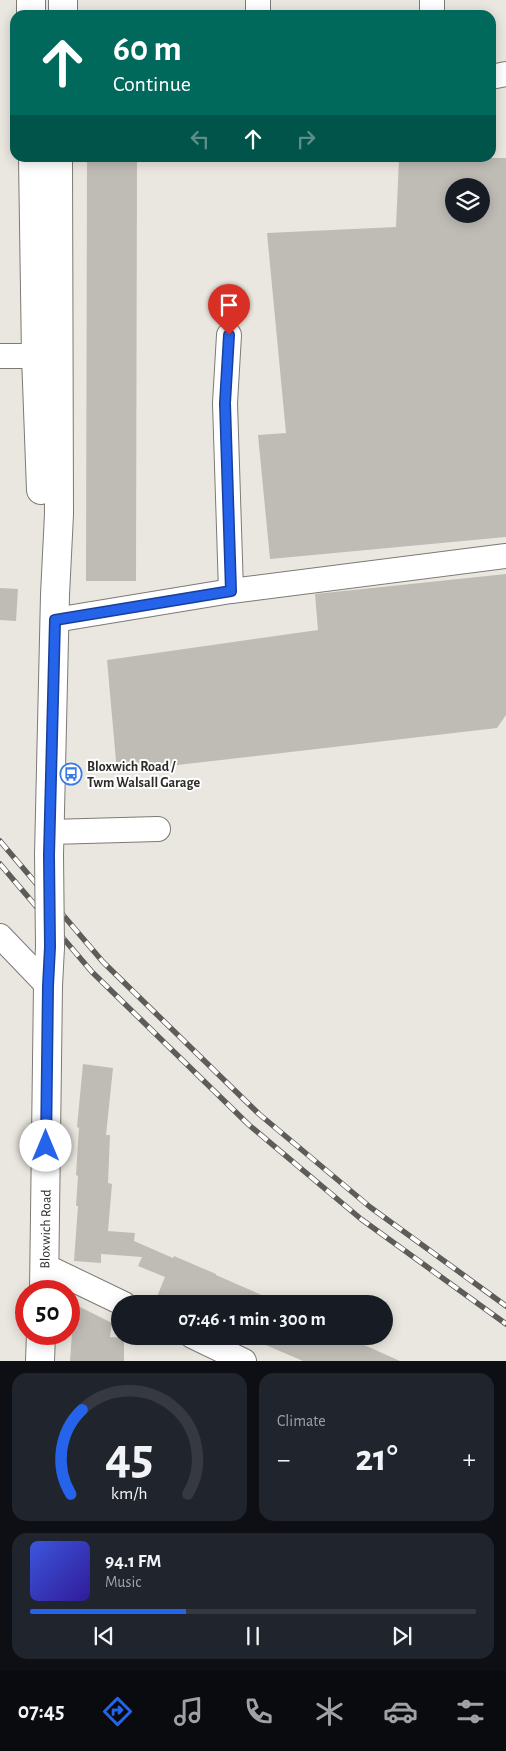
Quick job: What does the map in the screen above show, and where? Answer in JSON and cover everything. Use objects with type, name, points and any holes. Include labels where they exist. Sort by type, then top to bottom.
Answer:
[{"type":"main road","points":[[32,162],[36,356],[42,516],[55,608]]},
{"type":"main road","points":[[55,608],[59,514],[58,162]]},
{"type":"main road","name":"Bloxwich Road","points":[[45,1279],[50,947],[49,844],[55,608]]},
{"type":"main road","points":[[40,1361],[41,1345]]},
{"type":"street","points":[[229,335],[225,403],[231,591]]},
{"type":"street","points":[[0,356],[36,356]]},
{"type":"street","points":[[55,608],[231,591],[506,556]]},
{"type":"street","points":[[49,844],[158,829]]},
{"type":"street","points":[[0,936],[48,986]]},
{"type":"street","points":[[45,1279],[111,1300]]},
{"type":"street","points":[[211,1345],[244,1361]]},
{"type":"building","points":[[496,158],[506,158],[506,537],[270,559],[258,435],[286,433],[267,233],[396,227],[399,162],[496,162]]},
{"type":"building","points":[[87,162],[137,162],[136,581],[86,581]]},
{"type":"building","points":[[506,574],[506,715],[497,728],[117,772],[107,660],[318,630],[315,594]]},
{"type":"building","points":[[0,588],[18,589],[16,621],[0,620]]},
{"type":"building","points":[[83,1064],[113,1068],[106,1135],[110,1135],[108,1183],[112,1184],[108,1231],[135,1233],[134,1241],[173,1258],[174,1256],[262,1295],[158,1295],[165,1277],[138,1266],[142,1257],[101,1254],[101,1263],[74,1261],[78,1206],[76,1206],[79,1128],[77,1127]]},
{"type":"building","points":[[80,1307],[111,1322],[111,1345],[124,1345],[124,1361],[70,1361],[71,1345],[80,1345]]},
{"type":"building","points":[[266,1345],[364,1345],[400,1361],[303,1361]]},
{"type":"railway","points":[[0,841],[103,962],[259,1114],[370,1207],[506,1306]]},
{"type":"railway","points":[[0,864],[92,972],[249,1125],[361,1219],[506,1324]]},
{"type":"place","name":"Bloxwich Road / Twm Walsall Garage","points":[[71,774]]},
{"type":"route","points":[[46,1146],[50,947],[49,855],[55,620],[231,591],[225,403],[229,335]]}]
